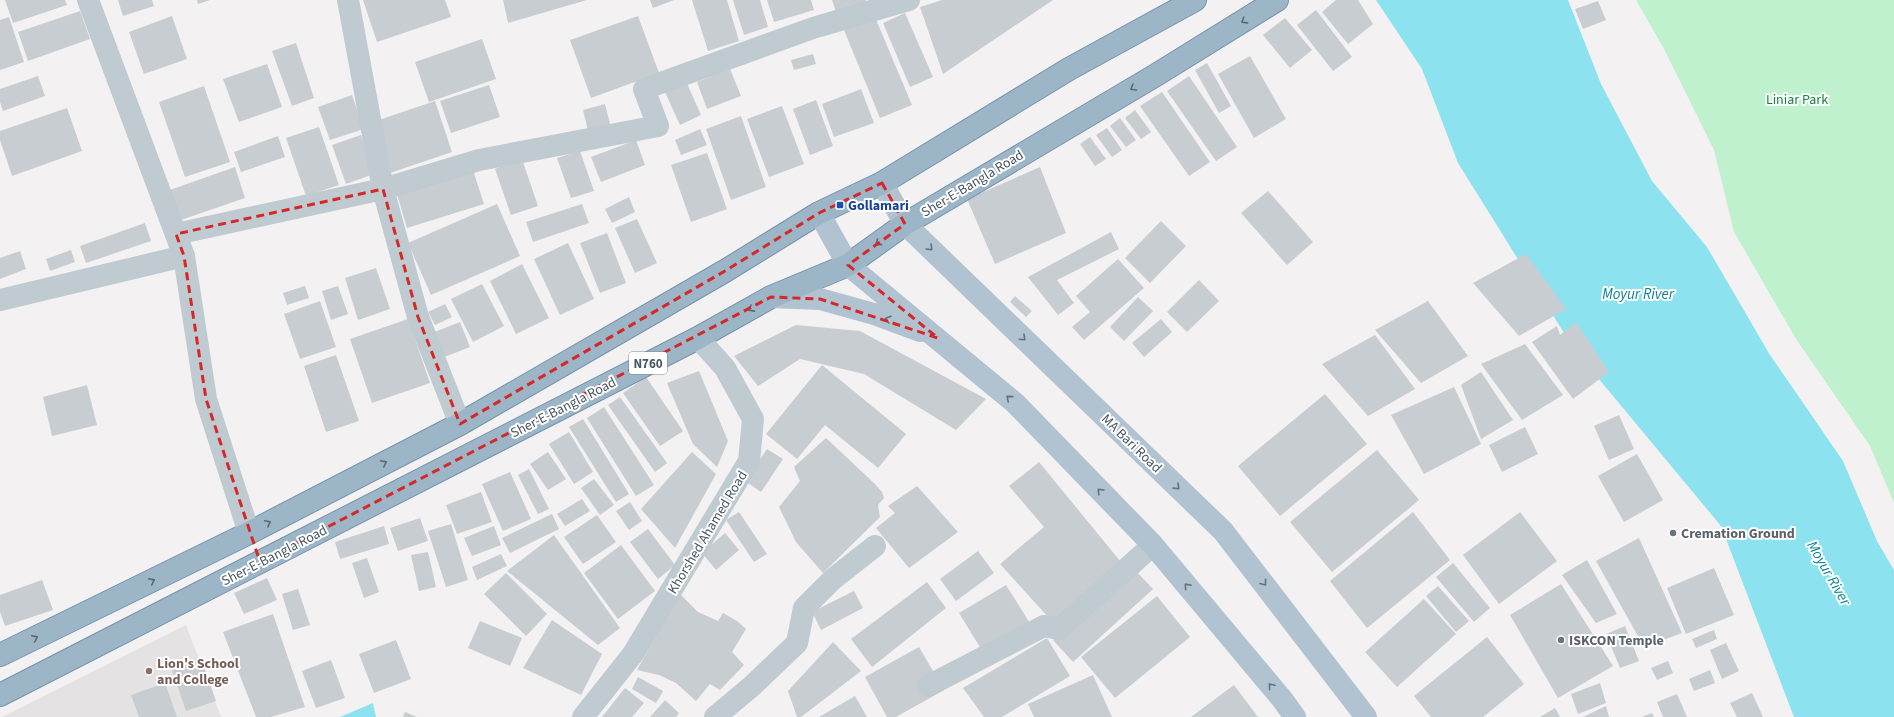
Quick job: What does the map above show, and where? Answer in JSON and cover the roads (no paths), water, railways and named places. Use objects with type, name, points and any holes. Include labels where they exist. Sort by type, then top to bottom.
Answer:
[{"type":"highway","points":[[0,655],[249,533],[460,424],[725,271],[819,213],[882,183],[1069,69],[1195,0]]},
{"type":"highway","name":"Sher-E-Bangla Road","points":[[0,695],[698,338],[772,297],[848,265],[905,224],[1045,139],[1156,75],[1277,0]]},
{"type":"highway","points":[[249,533],[260,562]]},
{"type":"main road","name":"MA Bari Road","points":[[882,183],[905,224],[1223,531],[1366,717]]},
{"type":"main road","points":[[819,213],[848,265],[1015,403],[1153,545],[1282,699],[1295,717]]},
{"type":"main road","points":[[772,297],[820,299],[874,314],[938,338]]},
{"type":"street","points":[[88,0],[184,256],[206,399],[249,533]]},
{"type":"street","points":[[348,0],[382,189],[418,317],[460,424]]},
{"type":"street","points":[[176,234],[382,189],[479,160],[658,126],[644,89],[813,28],[909,0]]},
{"type":"street","points":[[0,300],[184,256]]},
{"type":"street","name":"Khorshed Ahamed Road","points":[[583,717],[633,654],[749,461],[753,419],[725,368],[698,338]]},
{"type":"street","points":[[928,686],[1044,626],[1059,629],[1153,545]]},
{"type":"street","points":[[715,717],[752,686],[797,643],[804,608],[833,579],[875,546]]},
{"type":"water","name":"Moyur River","points":[[1376,0],[1568,0],[1601,84],[1652,181],[1707,247],[1770,355],[1843,461],[1877,541],[1894,570],[1894,717],[1794,717],[1721,526],[1574,349],[1458,163],[1422,69]]},
{"type":"water","points":[[373,703],[376,717],[340,717]]},
{"type":"place","name":"Gollamari","points":[[840,205]]},
{"type":"place","name":"Cremation Ground","points":[[1673,533]]},
{"type":"place","name":"ISKCON Temple","points":[[1561,640]]},
{"type":"place","name":"Lion's School and College","points":[[149,671]]},
{"type":"park label","name":"Liniar Park","points":[[1797,99]]}]
